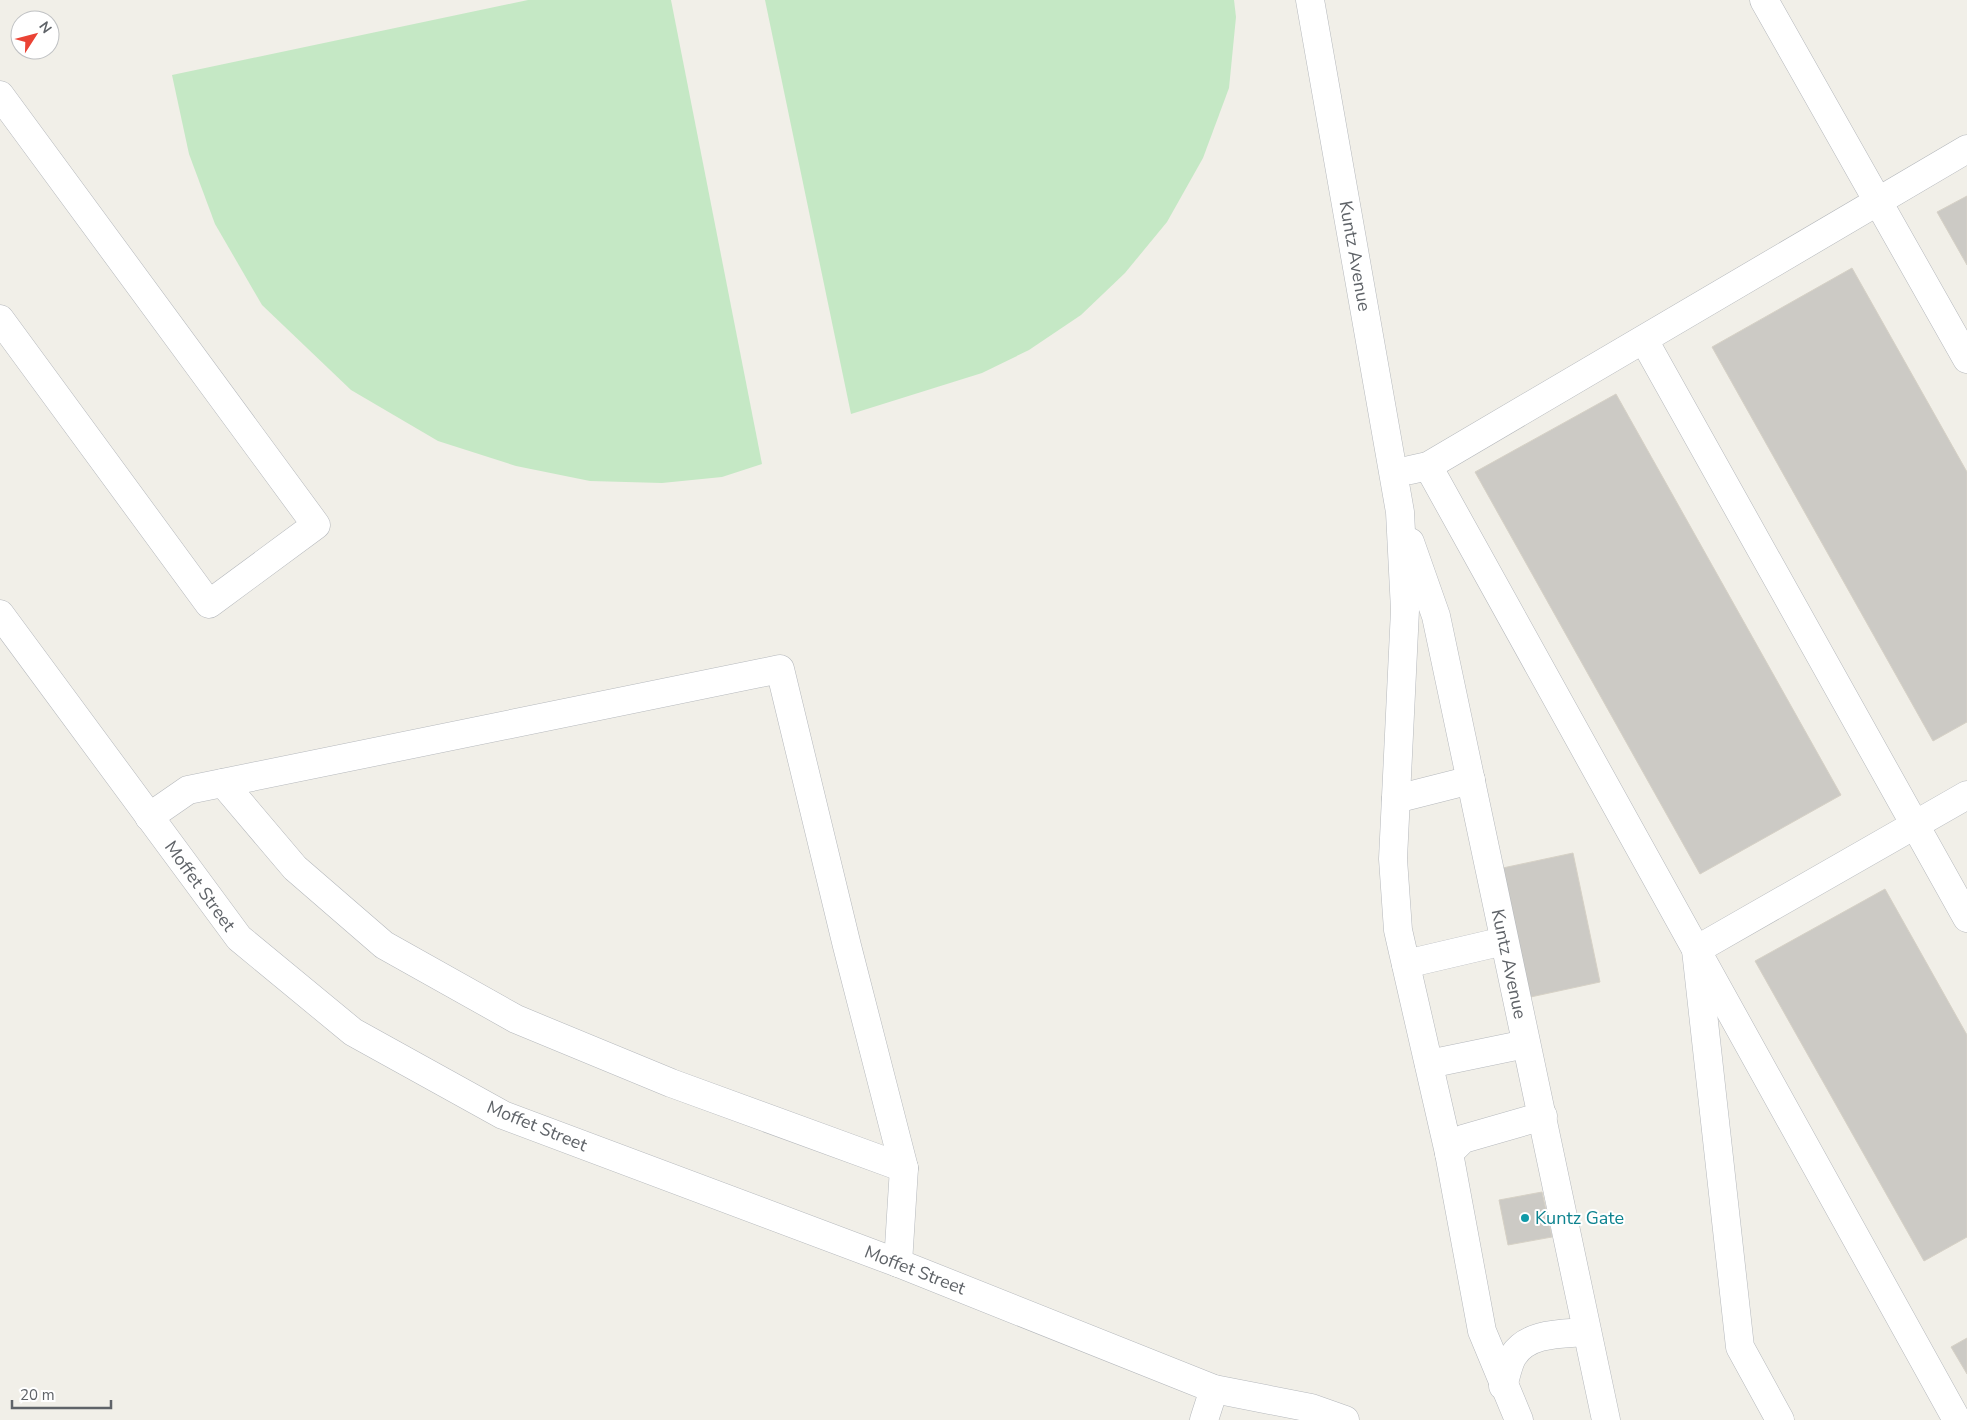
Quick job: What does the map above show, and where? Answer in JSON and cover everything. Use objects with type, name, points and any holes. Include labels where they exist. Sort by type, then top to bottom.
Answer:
[{"type":"street","name":"Kuntz Avenue","points":[[1310,0],[1400,512],[1405,610],[1393,859],[1398,930],[1449,1153],[1482,1331],[1519,1420]]},
{"type":"street","points":[[1764,0],[1967,359]]},
{"type":"street","points":[[0,95],[316,525],[210,604],[0,319]]},
{"type":"street","points":[[1394,474],[1428,466],[1967,149]]},
{"type":"street","points":[[1644,340],[1967,918]]},
{"type":"street","points":[[1428,466],[1957,1420]]},
{"type":"street","name":"Kuntz Avenue","points":[[1400,512],[1436,616],[1606,1420]]},
{"type":"street","name":"Moffet Street","points":[[0,614],[239,938],[353,1032],[503,1115],[898,1263],[1214,1389],[1312,1408],[1345,1420]]},
{"type":"street","points":[[149,817],[188,790],[780,669],[844,936],[904,1168],[898,1263]]},
{"type":"street","points":[[1396,799],[1470,780]]},
{"type":"street","points":[[223,783],[295,868],[384,945],[516,1018],[671,1082],[904,1168]]},
{"type":"street","points":[[1696,950],[1967,795]]},
{"type":"street","points":[[1406,964],[1504,941]]},
{"type":"street","points":[[1696,950],[1740,1347],[1780,1420]]},
{"type":"street","points":[[1429,1064],[1526,1044]]},
{"type":"street","points":[[1449,1153],[1463,1139],[1543,1116]]},
{"type":"street","points":[[1504,1386],[1513,1356],[1530,1340],[1552,1334],[1586,1332]]},
{"type":"street","points":[[1204,1420],[1214,1389]]},
{"type":"green space","points":[[528,0],[671,0],[762,464],[722,477],[662,483],[590,481],[516,466],[438,441],[351,390],[262,305],[215,224],[189,154],[172,75]]},
{"type":"green space","points":[[765,0],[1234,0],[1236,17],[1229,88],[1203,158],[1167,222],[1125,273],[1081,315],[1029,350],[982,373],[851,414]]},
{"type":"building","points":[[1967,196],[1967,265],[1937,212]]},
{"type":"building","points":[[1852,268],[1967,472],[1967,722],[1933,741],[1712,347]]},
{"type":"building","points":[[1616,394],[1841,795],[1700,874],[1475,472]]},
{"type":"building","points":[[1573,853],[1600,982],[1526,998],[1498,869]]},
{"type":"building","points":[[1885,889],[1967,1035],[1967,1237],[1924,1261],[1755,961]]},
{"type":"building","name":"Kuntz Gate","points":[[1542,1192],[1552,1237],[1508,1245],[1499,1200]]},
{"type":"building","points":[[1967,1338],[1967,1374],[1951,1347]]},
{"type":"place","name":"Kuntz Gate","points":[[1525,1218]]}]
